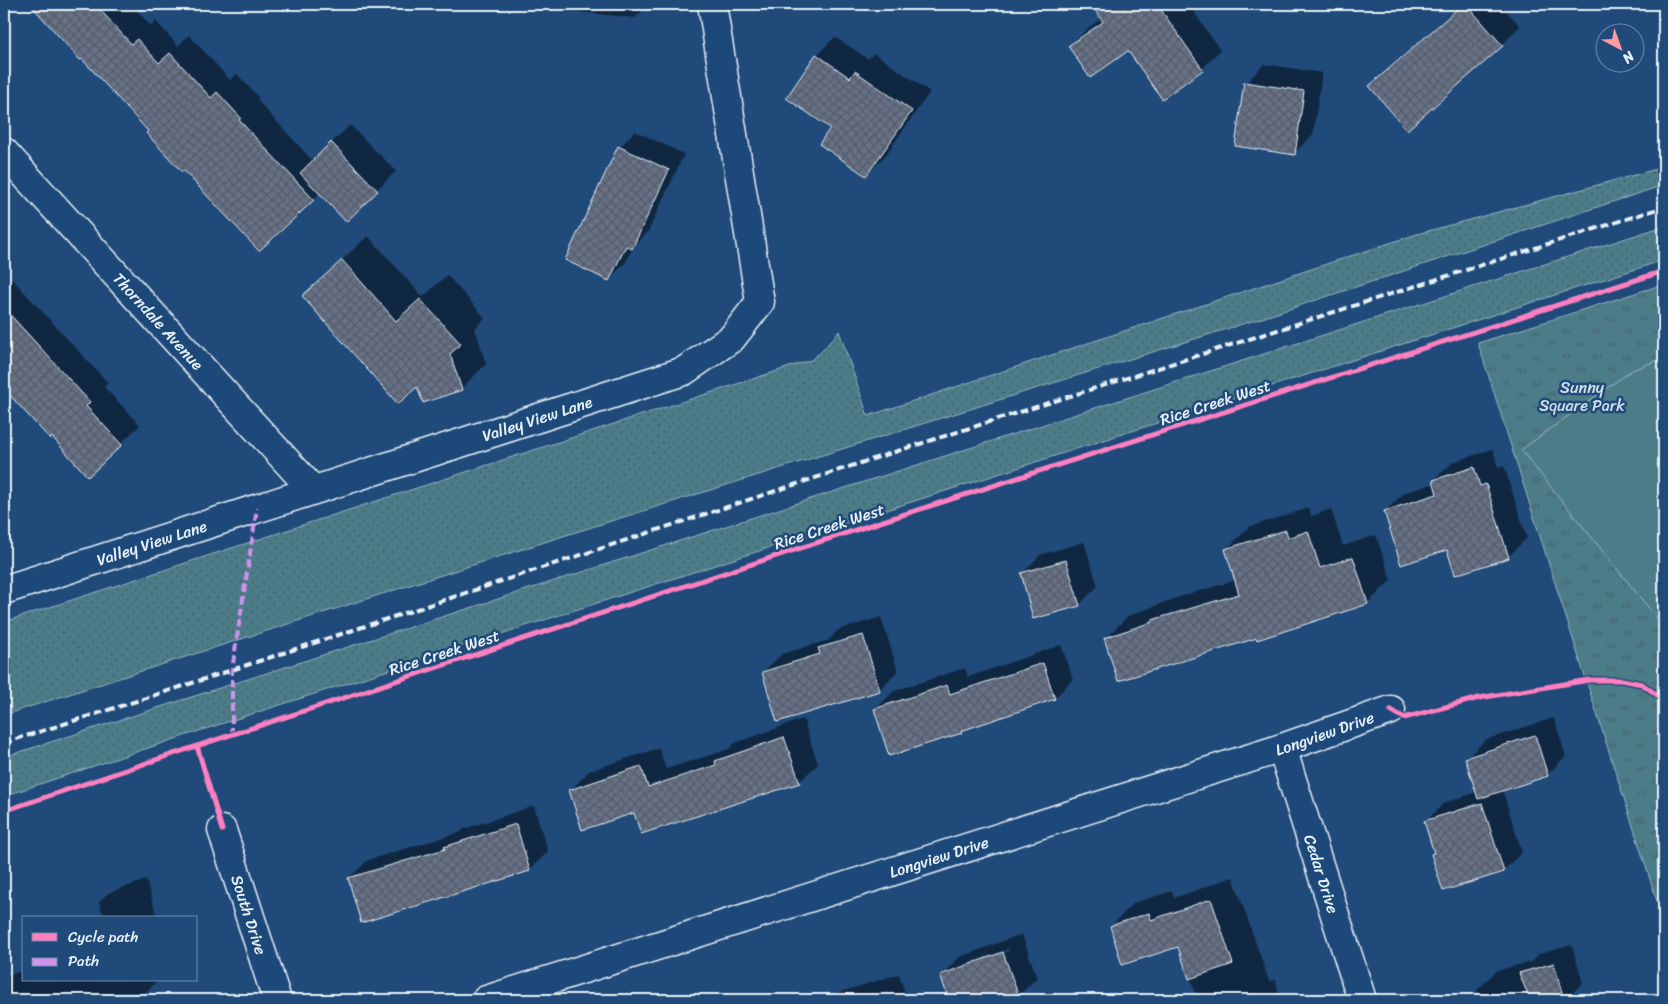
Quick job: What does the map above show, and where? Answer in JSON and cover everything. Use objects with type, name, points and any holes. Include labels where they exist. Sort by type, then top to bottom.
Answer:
[{"type":"street","name":"Valley View Lane","points":[[4,590],[684,371],[732,338],[760,302],[712,4]]},
{"type":"street","name":"Thorndale Avenue","points":[[4,152],[313,490]]},
{"type":"street","name":"Longview Drive","points":[[486,1000],[1282,748],[1391,710]]},
{"type":"street","name":"Cedar Drive","points":[[1282,748],[1362,1000]]},
{"type":"street","name":"South Drive","points":[[222,830],[276,1000]]},
{"type":"green space","points":[[1664,167],[1664,185],[1265,317],[576,532],[4,715],[4,622],[811,360],[822,351],[839,331],[868,416],[1417,234]]},
{"type":"green space","points":[[1664,226],[1664,260],[196,732],[4,796],[4,757]]},
{"type":"green space","name":"Sunny Square Park","points":[[1664,284],[1664,923],[1478,343]]},
{"type":"green space","points":[[1664,358],[1664,627],[1521,450],[1632,370]]},
{"type":"building","points":[[30,4],[95,4],[131,44],[137,39],[159,63],[170,53],[211,98],[217,92],[241,118],[239,120],[314,200],[259,251],[184,171],[182,172],[146,133],[148,131]]},
{"type":"building","points":[[1091,4],[1157,4],[1203,70],[1162,99],[1128,51],[1090,78],[1068,46],[1103,22]]},
{"type":"building","points":[[1463,4],[1466,4],[1503,46],[1407,130],[1369,86]]},
{"type":"building","points":[[816,54],[850,78],[855,71],[912,111],[866,176],[819,144],[830,128],[786,98]]},
{"type":"building","points":[[1244,82],[1304,91],[1295,155],[1235,146]]},
{"type":"building","points":[[331,142],[378,191],[346,222],[300,173]]},
{"type":"building","points":[[618,146],[669,170],[632,249],[626,246],[609,281],[565,260]]},
{"type":"building","points":[[342,260],[396,321],[420,299],[461,344],[450,354],[462,390],[423,403],[417,387],[398,404],[302,296]]},
{"type":"building","points":[[4,308],[90,402],[86,406],[122,445],[88,477],[52,437],[50,439],[4,389]]},
{"type":"building","points":[[1474,467],[1480,486],[1486,484],[1509,558],[1455,575],[1447,550],[1401,565],[1384,511],[1437,494],[1433,480]]},
{"type":"building","points":[[1286,530],[1288,538],[1308,531],[1320,568],[1353,557],[1368,604],[1257,640],[1257,638],[1118,681],[1104,638],[1152,622],[1152,620],[1239,594],[1225,549]]},
{"type":"building","points":[[1066,560],[1080,606],[1033,619],[1021,573]]},
{"type":"building","points":[[863,635],[880,691],[777,722],[762,672],[820,654],[818,648]]},
{"type":"building","points":[[1043,663],[1055,699],[961,731],[962,733],[889,756],[874,709],[947,685],[950,694]]},
{"type":"building","points":[[1535,735],[1548,776],[1478,799],[1465,758]]},
{"type":"building","points":[[784,737],[800,783],[641,834],[634,813],[582,830],[569,790],[641,766],[648,787],[716,765],[715,761]]},
{"type":"building","points":[[1482,803],[1504,872],[1443,891],[1431,854],[1434,853],[1424,821]]},
{"type":"building","points":[[516,824],[530,871],[361,923],[348,878],[445,849],[444,847]]},
{"type":"building","points":[[1211,899],[1233,964],[1189,979],[1178,947],[1122,965],[1110,926],[1149,913],[1151,920]]},
{"type":"building","points":[[1003,952],[1020,1000],[949,1000],[940,975]]},
{"type":"building","points":[[1554,963],[1564,1000],[1530,1000],[1519,973]]},
{"type":"railway","points":[[4,743],[165,692],[882,456],[1664,207]]},
{"type":"marked path","points":[[232,735],[232,670],[257,508]]},
{"type":"cycle path","name":"Rice Creek West","points":[[4,811],[880,522],[1664,271]]},
{"type":"cycle path","points":[[1391,710],[1404,718],[1479,698],[1589,680],[1622,680],[1642,684],[1664,700]]},
{"type":"cycle path","points":[[197,746],[222,830]]}]
